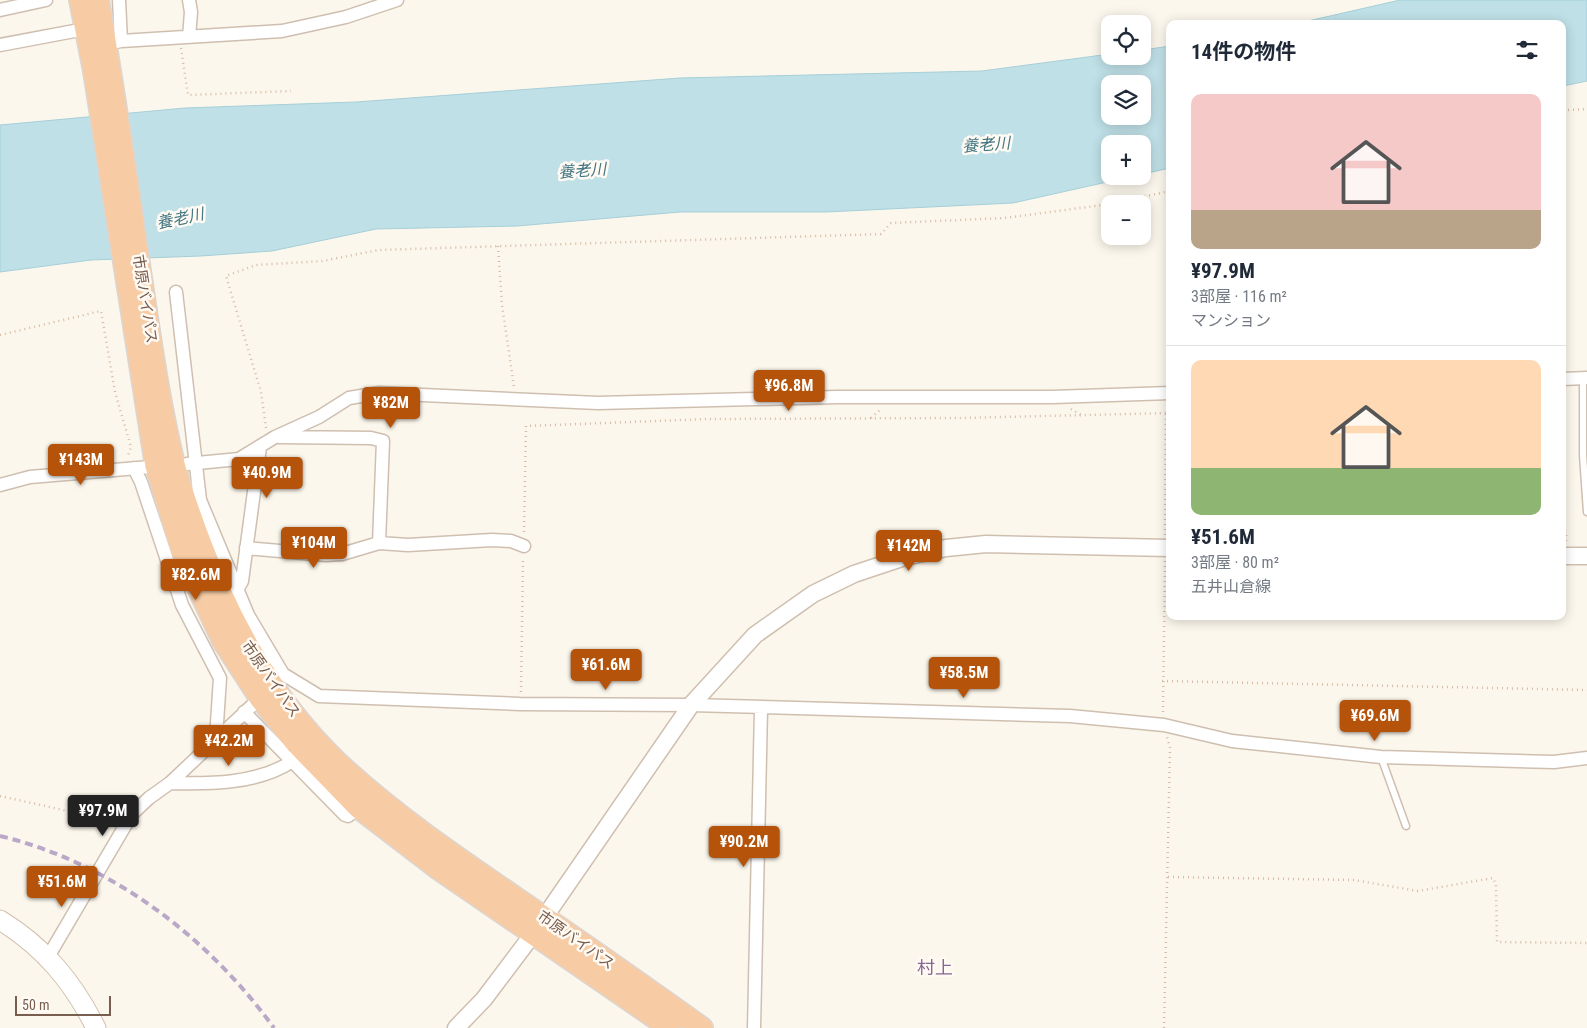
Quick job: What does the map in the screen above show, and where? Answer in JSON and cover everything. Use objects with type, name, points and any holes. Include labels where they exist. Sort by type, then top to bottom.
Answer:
[{"type":"highway","name":"市原バイパス","points":[[80,0],[85,28],[102,70],[143,340],[175,465],[218,590],[240,636],[281,698],[313,736],[364,785],[539,926],[670,1028]]},
{"type":"highway","name":"市原バイパス","points":[[98,0],[114,43],[102,70]]},
{"type":"highway","name":"市原バイパス","points":[[175,465],[184,558],[252,705],[296,743],[359,808],[436,867],[539,926],[702,1028]]},
{"type":"main road","points":[[0,920],[28,938],[48,957],[69,981],[96,1028]]},
{"type":"street","points":[[0,10],[46,0]]},
{"type":"street","points":[[120,0],[114,43],[282,31],[311,26],[397,0]]},
{"type":"street","points":[[185,37],[191,12],[189,0]]},
{"type":"street","points":[[0,45],[85,28]]},
{"type":"street","points":[[176,292],[175,465],[200,500],[248,615],[283,674],[320,696],[520,704],[691,705],[761,709],[1070,716],[1164,725],[1232,741],[1381,757],[1554,762],[1587,758]]},
{"type":"street","points":[[1566,379],[1585,378]]},
{"type":"street","points":[[0,485],[30,478],[239,459],[267,442],[319,417],[349,398],[379,393],[515,401],[598,403],[837,397],[1052,397],[1166,393]]},
{"type":"street","points":[[267,442],[371,438],[383,441],[380,544]]},
{"type":"street","points":[[237,590],[242,581],[246,548],[267,442]]},
{"type":"street","points":[[129,469],[141,482],[182,604],[220,678],[216,738]]},
{"type":"street","points":[[246,548],[326,555],[342,554],[380,544],[408,546],[492,540],[511,541],[524,546]]},
{"type":"street","points":[[456,1028],[484,999],[539,926],[691,705],[755,635],[814,594],[854,574],[905,557],[946,548],[986,544],[1166,548]]},
{"type":"street","points":[[1566,556],[1587,556]]},
{"type":"street","points":[[48,957],[132,814],[149,798],[170,783],[252,705],[291,762],[345,815],[348,816],[359,808]]},
{"type":"street","points":[[754,1028],[761,709]]},
{"type":"street","points":[[170,783],[221,782],[276,772],[291,762]]},
{"type":"lane","points":[[1585,378],[1583,455],[1587,512]]},
{"type":"lane","points":[[1381,757],[1406,826]]},
{"type":"path","points":[[185,37],[182,62],[188,95],[291,90]]},
{"type":"path","points":[[1568,110],[1587,109]]},
{"type":"path","points":[[1151,196],[1166,193]]},
{"type":"path","points":[[267,442],[265,406],[226,276],[256,266],[322,260],[379,250],[881,234],[891,223],[1006,218],[1101,205]]},
{"type":"path","points":[[498,246],[502,305],[515,401]]},
{"type":"path","points":[[0,335],[101,311],[115,392],[130,447],[129,469]]},
{"type":"path","points":[[520,704],[526,426],[708,419],[961,418],[1166,413]]},
{"type":"path","points":[[1164,1028],[1170,748],[1164,725],[1162,681],[1166,592]]},
{"type":"path","points":[[1162,681],[1587,690]]},
{"type":"path","points":[[0,796],[42,807],[81,814],[132,814]]},
{"type":"path","points":[[1168,877],[1354,880],[1418,891],[1493,878],[1496,885],[1497,942],[1587,943]]},
{"type":"water","points":[[1400,0],[1587,0],[1587,81],[1566,85],[1566,20],[1312,20]]},
{"type":"water","name":"養老川","points":[[1166,47],[1166,169],[1151,172],[1151,135],[1101,135],[1101,183],[1013,203],[826,212],[680,212],[517,226],[376,229],[272,251],[91,260],[0,272],[0,125],[185,108],[356,102],[680,78],[982,71],[1101,55],[1101,65],[1151,65],[1151,49]]},
{"type":"railway","points":[[0,836],[41,848],[80,864],[118,884],[154,908],[219,963],[274,1028]]},
{"type":"district","name":"村上","points":[[935,968]]}]
